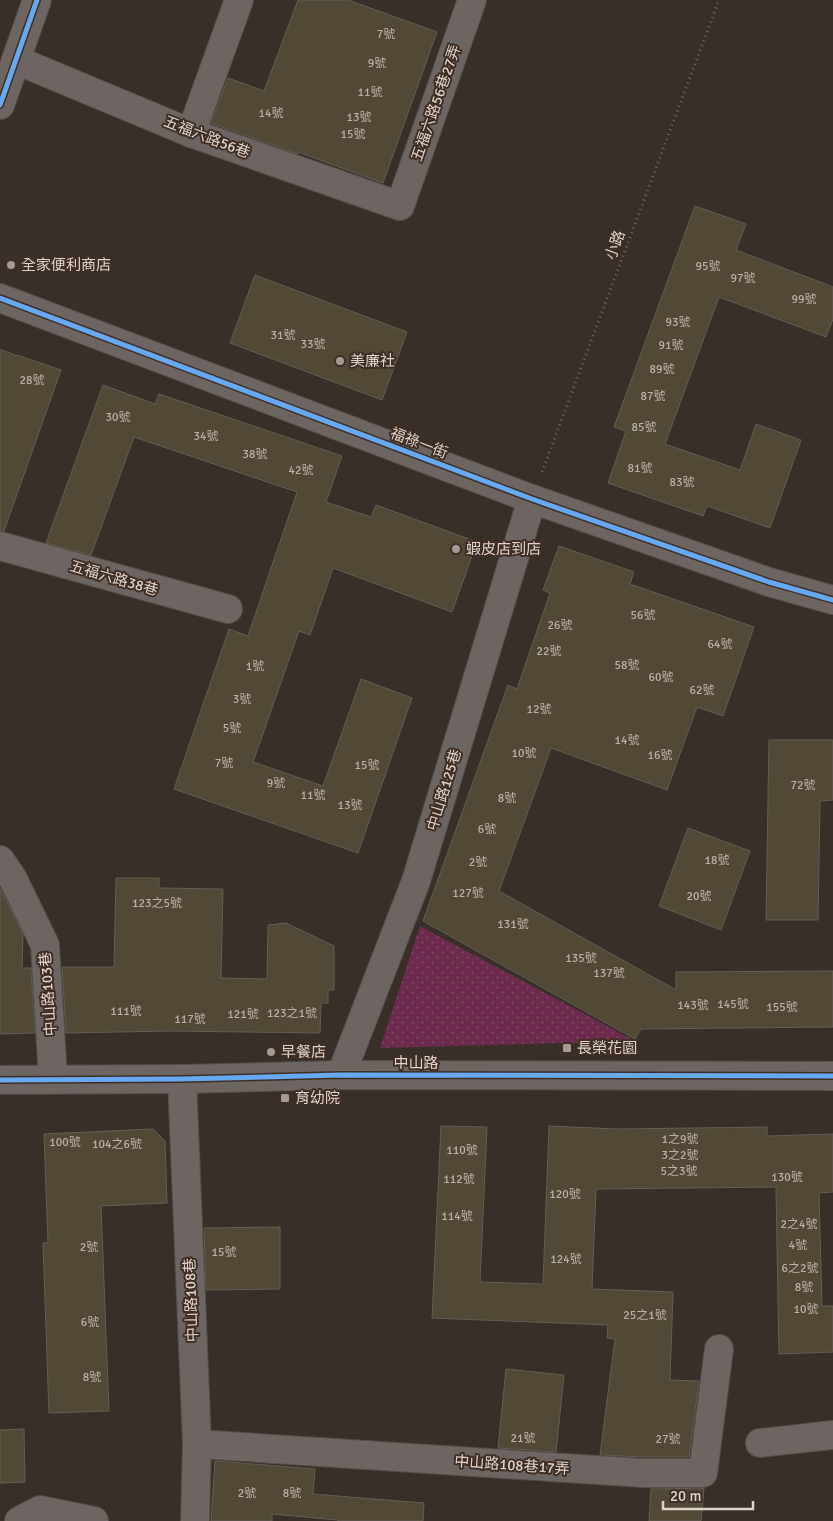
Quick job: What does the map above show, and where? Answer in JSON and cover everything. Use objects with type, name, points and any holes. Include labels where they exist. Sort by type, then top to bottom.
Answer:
[{"type":"street","points":[[0,105],[37,0]]},
{"type":"street","points":[[191,133],[239,0]]},
{"type":"street","name":"五福六路56巷27弄","points":[[400,206],[472,0]]},
{"type":"street","name":"五福六路56巷","points":[[16,60],[191,133],[400,206]]},
{"type":"street","name":"福祿一街","points":[[0,298],[532,499],[769,582],[833,600]]},
{"type":"street","name":"中山路125巷","points":[[341,1075],[416,881],[532,499]]},
{"type":"street","name":"五福六路38巷","points":[[0,546],[228,609]]},
{"type":"street","name":"中山路103巷","points":[[0,860],[13,879],[45,945],[53,1079]]},
{"type":"street","name":"中山路","points":[[0,1080],[182,1079],[341,1075],[833,1076]]},
{"type":"street","name":"中山路108巷","points":[[182,1079],[197,1444],[195,1521]]},
{"type":"street","name":"中山路108巷17弄","points":[[197,1444],[643,1473],[703,1473],[719,1349]]},
{"type":"street","points":[[760,1443],[833,1435]]},
{"type":"street","points":[[19,1521],[40,1510],[94,1521]]},
{"type":"shaded area","points":[[420,926],[635,1041],[380,1048]]},
{"type":"building","points":[[298,0],[348,0],[437,32],[383,183],[211,123],[228,78],[264,91]]},
{"type":"building","points":[[695,206],[746,224],[736,250],[833,287],[833,319],[826,337],[719,297],[665,444],[740,470],[756,424],[801,440],[770,528],[707,506],[703,516],[608,483],[626,431],[614,427]]},
{"type":"building","points":[[255,275],[407,332],[382,400],[230,343]]},
{"type":"building","points":[[0,349],[61,370],[4,531],[0,531]]},
{"type":"building","points":[[103,385],[155,404],[159,394],[342,456],[326,502],[371,517],[376,505],[477,542],[452,612],[333,568],[310,635],[299,631],[253,762],[323,786],[361,679],[412,698],[358,853],[174,789],[229,629],[248,636],[297,492],[134,437],[91,555],[46,543]]},
{"type":"building","points":[[559,546],[634,572],[630,584],[754,627],[723,716],[697,707],[667,790],[551,748],[499,891],[676,990],[676,972],[833,971],[833,1027],[641,1029],[635,1039],[423,921],[508,685],[517,689],[550,593],[543,590]]},
{"type":"building","points":[[769,740],[833,740],[833,800],[820,801],[818,920],[766,920]]},
{"type":"building","points":[[688,828],[750,851],[721,930],[659,906]]},
{"type":"building","points":[[116,878],[159,878],[159,888],[223,889],[221,978],[267,979],[268,925],[286,923],[334,946],[334,990],[328,990],[328,1003],[321,1003],[320,1033],[170,1031],[66,1033],[62,967],[114,967]]},
{"type":"building","points":[[0,888],[23,935],[22,968],[31,968],[35,1033],[0,1034]]},
{"type":"building","points":[[441,1126],[487,1127],[480,1282],[543,1284],[549,1126],[617,1129],[767,1127],[767,1136],[833,1134],[833,1192],[819,1193],[822,1306],[833,1306],[833,1352],[779,1354],[776,1187],[596,1189],[592,1289],[673,1292],[670,1380],[699,1381],[689,1457],[600,1455],[615,1339],[607,1338],[608,1325],[432,1318]]},
{"type":"building","points":[[153,1129],[165,1141],[167,1203],[101,1206],[109,1411],[49,1413],[43,1243],[48,1243],[44,1134]]},
{"type":"building","points":[[280,1227],[280,1289],[206,1290],[204,1228]]},
{"type":"building","points":[[506,1369],[564,1375],[556,1452],[498,1448]]},
{"type":"building","points":[[24,1429],[25,1482],[0,1483],[0,1430]]},
{"type":"building","points":[[215,1461],[315,1469],[313,1494],[424,1503],[423,1521],[338,1521],[272,1514],[272,1521],[211,1521]]},
{"type":"building","points":[[704,1488],[701,1521],[649,1521],[651,1489]]},
{"type":"cycle path","points":[[0,105],[37,0]]},
{"type":"cycle path","points":[[0,298],[532,499],[769,582],[833,600]]},
{"type":"cycle path","points":[[0,1080],[182,1079],[341,1075],[833,1076]]},
{"type":"place","name":"全家便利商店","points":[[11,265]]},
{"type":"place","name":"美廉社","points":[[340,361]]},
{"type":"place","name":"蝦皮店到店","points":[[456,549]]},
{"type":"place","name":"長榮花園","points":[[567,1048]]},
{"type":"place","name":"早餐店","points":[[271,1052]]},
{"type":"place","name":"育幼院","points":[[285,1098]]}]
